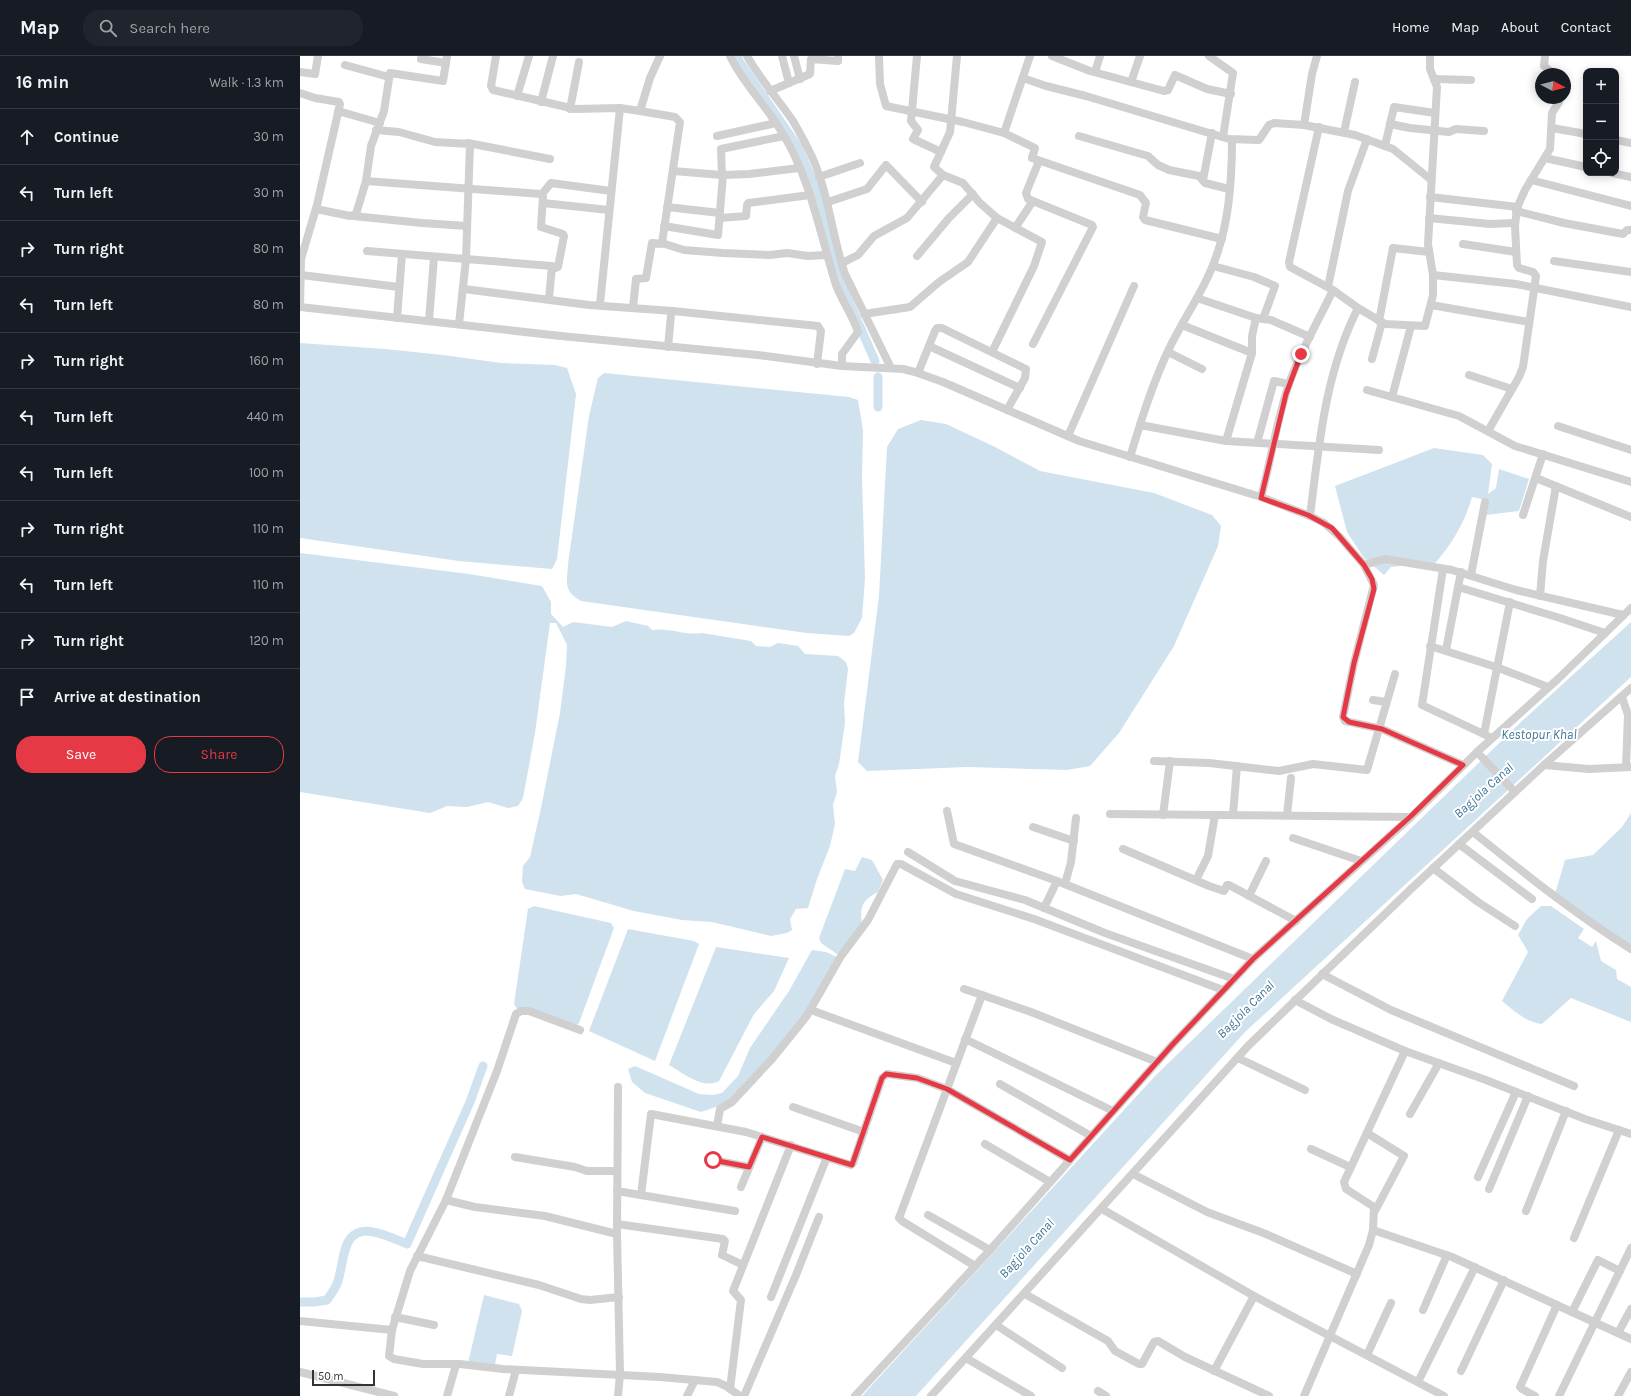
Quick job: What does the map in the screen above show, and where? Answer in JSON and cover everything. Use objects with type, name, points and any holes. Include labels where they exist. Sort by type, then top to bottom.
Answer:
[{"type":"street","points":[[300,72],[315,74],[318,56]]},
{"type":"street","points":[[353,216],[356,214],[366,181],[368,157],[386,104],[389,77],[392,73],[443,81],[446,59],[421,59],[422,56]]},
{"type":"street","points":[[496,56],[492,89],[570,109],[590,110],[620,108],[675,117],[680,122],[666,207],[662,244]]},
{"type":"street","points":[[517,96],[529,56]]},
{"type":"street","points":[[541,102],[553,56]]},
{"type":"street","points":[[640,111],[650,78],[660,56]]},
{"type":"street","points":[[730,56],[738,73],[776,123],[784,136],[810,195],[819,223],[826,255],[839,294],[858,332],[842,354],[842,366]]},
{"type":"street","points":[[747,56],[770,92],[793,122],[819,177],[828,202],[842,263],[864,314],[891,368]]},
{"type":"street","points":[[782,56],[789,83]]},
{"type":"street","points":[[794,56],[800,79]]},
{"type":"street","points":[[770,92],[811,73],[811,59],[838,61],[838,56]]},
{"type":"street","points":[[879,56],[880,84],[886,106],[1004,133],[1034,147],[1035,149],[1031,158],[1138,193],[1146,203],[1143,216],[1145,220],[1222,239]]},
{"type":"street","points":[[918,56],[911,121],[918,130],[913,139],[941,152]]},
{"type":"street","points":[[957,56],[949,136],[934,167],[943,175],[963,183],[997,218],[1041,241],[1042,244],[992,352]]},
{"type":"street","points":[[1004,133],[1024,78],[1030,56]]},
{"type":"street","points":[[1052,56],[1096,72],[1165,91],[1168,90],[1175,75],[1207,89],[1231,94]]},
{"type":"street","points":[[1096,72],[1100,56]]},
{"type":"street","points":[[1131,82],[1140,56]]},
{"type":"street","points":[[1209,56],[1233,73],[1224,137]]},
{"type":"street","points":[[1304,125],[1312,74],[1317,56]]},
{"type":"street","points":[[1319,127],[1289,265],[1291,269],[1330,289],[1380,322],[1391,326],[1425,326],[1431,305],[1433,275],[1429,252],[1429,218],[1430,179],[1437,87],[1430,69],[1430,56]]},
{"type":"street","points":[[1545,56],[1544,66],[1546,68]]},
{"type":"street","points":[[570,109],[579,62]]},
{"type":"street","points":[[345,65],[389,77]]},
{"type":"street","points":[[1024,78],[1046,86],[1086,96],[1232,140],[1259,140],[1269,125],[1274,123],[1304,125],[1344,132],[1367,139],[1398,152],[1430,179]]},
{"type":"street","points":[[1434,79],[1471,80]]},
{"type":"street","points":[[1344,132],[1356,82]]},
{"type":"street","points":[[300,93],[315,98],[339,102],[340,104],[316,209],[303,240],[300,307],[668,347],[758,355],[817,364],[891,368],[918,373],[943,382],[1068,436],[1261,498],[1310,516],[1332,528],[1364,565],[1372,579],[1374,589],[1354,663],[1343,717],[1349,722],[1379,728],[1463,765]]},
{"type":"street","points":[[1488,431],[1523,367],[1535,274],[1519,268],[1516,252],[1515,223],[1517,209],[1531,180],[1550,149],[1552,113],[1558,104]]},
{"type":"street","points":[[1385,146],[1394,107],[1435,113]]},
{"type":"street","points":[[600,304],[620,108]]},
{"type":"street","points":[[338,111],[378,126],[435,142],[468,143],[550,159]]},
{"type":"street","points":[[717,136],[776,123]]},
{"type":"street","points":[[1390,124],[1410,128],[1449,132],[1456,129],[1484,131]]},
{"type":"street","points":[[1552,128],[1583,133]]},
{"type":"street","points":[[1203,180],[1212,133]]},
{"type":"street","points":[[664,226],[716,235],[719,233],[722,175],[721,149],[784,136]]},
{"type":"street","points":[[1080,136],[1148,156],[1158,165],[1172,172],[1199,176],[1212,186],[1229,189]]},
{"type":"street","points":[[1261,498],[1289,384],[1330,289],[1348,191],[1367,139]]},
{"type":"street","points":[[1130,457],[1147,402],[1168,352],[1213,266],[1222,239],[1229,189],[1232,140]]},
{"type":"street","points":[[1619,141],[1631,143]]},
{"type":"street","points":[[459,324],[464,290],[466,259],[471,146],[468,143]]},
{"type":"street","points":[[1545,158],[1583,167]]},
{"type":"street","points":[[1033,344],[1093,227],[1092,225],[1028,199],[1026,193],[1039,161]]},
{"type":"street","points":[[819,177],[860,163]]},
{"type":"street","points":[[828,202],[867,189],[886,165],[922,202]]},
{"type":"street","points":[[673,171],[722,175],[749,174],[799,168]]},
{"type":"street","points":[[1619,174],[1631,177]]},
{"type":"street","points":[[842,263],[858,256],[874,236],[907,218],[922,202],[943,175]]},
{"type":"street","points":[[1531,180],[1631,206]]},
{"type":"street","points":[[366,181],[542,194]]},
{"type":"street","points":[[553,269],[558,267],[564,236],[563,234],[541,227],[542,194],[551,183],[611,191]]},
{"type":"street","points":[[917,256],[949,218],[973,194]]},
{"type":"street","points":[[666,207],[720,215],[746,216],[748,203],[810,195]]},
{"type":"street","points":[[1430,197],[1517,209],[1607,232],[1623,234],[1627,230],[1631,230]]},
{"type":"street","points":[[1015,228],[1033,201]]},
{"type":"street","points":[[542,203],[609,210]]},
{"type":"street","points":[[316,209],[353,216],[467,226]]},
{"type":"street","points":[[864,314],[910,307],[939,282],[968,262],[997,218]]},
{"type":"street","points":[[1429,218],[1490,224],[1515,223]]},
{"type":"street","points":[[634,307],[636,279],[646,278],[651,244],[662,244],[684,250],[723,253],[768,255],[787,253],[806,256],[826,255]]},
{"type":"street","points":[[1463,244],[1516,252]]},
{"type":"street","points":[[1372,359],[1393,248],[1429,252]]},
{"type":"street","points":[[367,251],[550,266],[553,269]]},
{"type":"street","points":[[397,318],[402,254]]},
{"type":"street","points":[[429,321],[434,257]]},
{"type":"street","points":[[1554,261],[1631,272]]},
{"type":"street","points":[[1213,266],[1254,277],[1275,286],[1252,336],[1252,352],[1226,441]]},
{"type":"street","points":[[549,299],[553,269]]},
{"type":"street","points":[[301,275],[399,287]]},
{"type":"street","points":[[1433,275],[1534,288],[1631,307]]},
{"type":"street","points":[[1068,436],[1134,286]]},
{"type":"street","points":[[464,290],[589,305],[600,304],[634,307],[818,326],[822,331],[817,364]]},
{"type":"street","points":[[1197,298],[1260,319],[1271,320],[1310,337]]},
{"type":"street","points":[[1431,305],[1529,322]]},
{"type":"street","points":[[1310,516],[1319,448],[1331,378],[1346,332],[1358,308]]},
{"type":"street","points":[[668,347],[671,315]]},
{"type":"street","points":[[1182,325],[1252,352]]},
{"type":"street","points":[[1392,397],[1411,326]]},
{"type":"street","points":[[918,373],[935,331],[940,328],[1026,368],[1025,378],[1007,410]]},
{"type":"street","points":[[929,346],[1020,388]]},
{"type":"street","points":[[1168,352],[1202,369]]},
{"type":"street","points":[[1469,375],[1512,389]]},
{"type":"street","points":[[1257,443],[1274,380],[1289,384]]},
{"type":"street","points":[[1367,390],[1459,416],[1511,444],[1631,482]]},
{"type":"street","points":[[1140,426],[1226,441],[1274,443],[1319,448],[1379,450]]},
{"type":"street","points":[[1558,426],[1631,450]]},
{"type":"street","points":[[1523,515],[1543,454]]},
{"type":"street","points":[[1536,478],[1631,517]]},
{"type":"street","points":[[1540,596],[1543,560],[1556,486]]},
{"type":"street","points":[[1471,575],[1485,502]]},
{"type":"street","points":[[1364,565],[1385,560],[1461,572],[1516,590],[1623,615]]},
{"type":"street","points":[[1443,569],[1421,703],[1422,706],[1492,738]]},
{"type":"street","points":[[1446,650],[1461,572]]},
{"type":"street","points":[[1458,587],[1510,602],[1605,633]]},
{"type":"street","points":[[1484,734],[1510,602]]},
{"type":"street","points":[[855,1396],[976,1266],[1113,1111],[1234,978],[1360,861],[1411,816],[1463,765],[1631,608]]},
{"type":"street","points":[[1430,646],[1497,667],[1548,687]]},
{"type":"street","points":[[1154,761],[1237,766],[1279,771],[1313,764],[1367,770],[1395,674]]},
{"type":"street","points":[[932,1396],[1238,1058],[1295,1000],[1433,868],[1544,765],[1631,688]]},
{"type":"street","points":[[1544,765],[1589,769],[1629,767],[1628,715],[1622,697]]},
{"type":"street","points":[[1373,700],[1386,702]]},
{"type":"street","points":[[1477,752],[1515,792]]},
{"type":"street","points":[[1163,815],[1170,762]]},
{"type":"street","points":[[1233,815],[1237,766]]},
{"type":"street","points":[[1287,816],[1291,778]]},
{"type":"street","points":[[947,811],[954,844],[1061,882],[1253,959]]},
{"type":"street","points":[[1110,814],[1411,816]]},
{"type":"street","points":[[1196,880],[1208,856],[1215,815]]},
{"type":"street","points":[[1044,908],[1061,882],[1071,862],[1076,818]]},
{"type":"street","points":[[1033,827],[1074,841]]},
{"type":"street","points":[[1473,832],[1574,911],[1631,949]]},
{"type":"street","points":[[1293,838],[1360,861]]},
{"type":"street","points":[[1459,844],[1532,899]]},
{"type":"street","points":[[1123,849],[1223,891],[1228,885],[1296,921]]},
{"type":"street","points":[[908,852],[955,881],[1013,896],[1105,933],[1234,978]]},
{"type":"street","points":[[1249,896],[1266,861]]},
{"type":"street","points":[[717,1126],[720,1109],[732,1102],[772,1059],[811,1010],[841,956],[868,920],[895,866],[899,864],[956,894],[1034,919],[1223,990]]},
{"type":"street","points":[[1433,868],[1478,902],[1515,926]]},
{"type":"street","points":[[1322,974],[1391,1010],[1574,1086]]},
{"type":"street","points":[[964,989],[1025,1009],[1157,1062]]},
{"type":"street","points":[[976,1266],[899,1218],[982,995]]},
{"type":"street","points":[[1295,1000],[1331,1018],[1406,1051],[1631,1134]]},
{"type":"street","points":[[811,1010],[956,1063]]},
{"type":"street","points":[[580,1030],[529,1011],[521,1011],[516,1014],[497,1071],[446,1200],[417,1256],[403,1289],[395,1317],[388,1353],[391,1358],[423,1364],[516,1370],[620,1374],[695,1380],[721,1384],[740,1396]]},
{"type":"street","points":[[965,1040],[1113,1111]]},
{"type":"street","points":[[1375,1211],[1373,1204],[1346,1189],[1344,1185],[1350,1167],[1406,1051]]},
{"type":"street","points":[[1238,1058],[1305,1090]]},
{"type":"street","points":[[1410,1114],[1439,1063]]},
{"type":"street","points":[[641,1195],[651,1114],[717,1126],[762,1137],[852,1165],[884,1075],[917,1078],[947,1089],[1070,1160]]},
{"type":"street","points":[[1000,1084],[1091,1136]]},
{"type":"street","points":[[618,1087],[617,1234],[620,1374],[618,1396]]},
{"type":"street","points":[[1478,1177],[1516,1092]]},
{"type":"street","points":[[1489,1189],[1528,1096]]},
{"type":"street","points":[[793,1107],[864,1132]]},
{"type":"street","points":[[1526,1211],[1566,1111]]},
{"type":"street","points":[[1574,1238],[1619,1130]]},
{"type":"street","points":[[1304,1396],[1357,1274],[1373,1230],[1375,1211],[1404,1156],[1367,1133]]},
{"type":"street","points":[[741,1187],[762,1137]]},
{"type":"street","points":[[985,1144],[1050,1182]]},
{"type":"street","points":[[730,1389],[741,1300],[733,1292],[791,1145]]},
{"type":"street","points":[[1311,1149],[1350,1167]]},
{"type":"street","points":[[515,1157],[575,1167],[587,1171],[617,1171]]},
{"type":"street","points":[[771,1297],[827,1157]]},
{"type":"street","points":[[713,1160],[749,1167]]},
{"type":"street","points":[[1133,1174],[1207,1212],[1266,1234],[1357,1274]]},
{"type":"street","points":[[617,1191],[735,1211]]},
{"type":"street","points":[[446,1200],[475,1207],[545,1216],[617,1234]]},
{"type":"street","points":[[1102,1209],[1254,1296],[1444,1396]]},
{"type":"street","points":[[928,1215],[990,1250]]},
{"type":"street","points":[[744,1396],[796,1275],[819,1217]]},
{"type":"street","points":[[617,1224],[723,1239],[725,1241],[722,1255],[743,1265]]},
{"type":"street","points":[[1373,1230],[1447,1255],[1631,1339]]},
{"type":"street","points":[[1559,1396],[1620,1271],[1629,1260],[1631,1248]]},
{"type":"street","points":[[1423,1310],[1447,1255]]},
{"type":"street","points":[[417,1256],[498,1274],[581,1299],[590,1300],[619,1297]]},
{"type":"street","points":[[1572,1312],[1596,1262],[1600,1261],[1620,1271]]},
{"type":"street","points":[[1418,1382],[1475,1267]]},
{"type":"street","points":[[1461,1371],[1504,1280]]},
{"type":"street","points":[[1025,1294],[1108,1340],[1115,1351],[1139,1364],[1142,1364],[1154,1342],[1158,1341],[1214,1371],[1269,1396]]},
{"type":"street","points":[[1214,1371],[1254,1296]]},
{"type":"street","points":[[1367,1355],[1391,1303]]},
{"type":"street","points":[[1529,1395],[1520,1387],[1556,1305]]},
{"type":"street","points":[[1618,1333],[1631,1309]]},
{"type":"street","points":[[395,1317],[434,1325]]},
{"type":"street","points":[[300,1321],[392,1330]]},
{"type":"street","points":[[996,1326],[1062,1368]]},
{"type":"street","points":[[966,1358],[1031,1396]]},
{"type":"street","points":[[447,1396],[456,1365]]},
{"type":"street","points":[[509,1396],[516,1370]]},
{"type":"street","points":[[300,1372],[394,1396]]},
{"type":"street","points":[[1618,1396],[1631,1372]]},
{"type":"street","points":[[687,1396],[695,1380]]},
{"type":"street","points":[[1098,1391],[1106,1396]]},
{"type":"water","points":[[300,343],[385,349],[501,363],[555,365],[567,368],[576,394],[557,559],[552,569],[459,561],[300,538]]},
{"type":"water","points":[[604,373],[849,397],[858,400],[863,430],[862,478],[865,578],[862,618],[854,633],[849,636],[807,633],[581,601],[571,594],[567,586],[568,564],[589,416],[598,378]]},
{"type":"water","points":[[921,420],[946,424],[993,446],[1040,471],[1154,493],[1212,515],[1221,526],[1218,546],[1174,646],[1119,733],[1090,766],[1067,770],[967,767],[867,771],[858,762],[879,596],[887,447],[898,429]]},
{"type":"water","points":[[1434,448],[1483,455],[1492,464],[1488,494],[1496,488],[1499,469],[1529,479],[1519,511],[1486,515],[1486,500],[1472,497],[1461,526],[1445,551],[1432,567],[1402,558],[1401,566],[1391,567],[1384,575],[1364,558],[1347,532],[1335,486]]},
{"type":"water","points":[[300,553],[469,574],[542,586],[551,602],[551,614],[563,627],[573,622],[612,627],[626,621],[648,626],[652,630],[658,629],[696,634],[702,633],[751,641],[756,646],[770,647],[778,643],[798,646],[805,654],[838,656],[846,662],[848,669],[844,703],[845,723],[839,764],[835,776],[837,792],[833,805],[835,824],[830,846],[817,879],[808,908],[796,909],[790,919],[792,930],[787,933],[771,936],[712,922],[682,920],[634,911],[576,894],[561,896],[525,889],[522,882],[523,866],[530,857],[541,808],[560,713],[566,666],[567,645],[556,623],[550,623],[535,733],[523,798],[518,806],[508,808],[488,802],[467,807],[447,806],[430,813],[300,792]]},
{"type":"water","name":"Kestopur Khal","points":[[1631,622],[1631,677],[1245,1032],[916,1396],[862,1396],[1156,1075],[1522,721]]},
{"type":"water","points":[[1631,813],[1631,947],[1555,894],[1565,860],[1593,855],[1622,827]]},
{"type":"water","points":[[862,857],[872,860],[883,880],[878,892],[868,898],[863,905],[861,914],[862,925],[842,953],[837,954],[821,943],[819,938],[845,869],[855,871]]},
{"type":"water","points":[[534,906],[611,923],[614,928],[579,1023],[575,1026],[518,1010],[514,1004],[528,909]]},
{"type":"water","points":[[1541,906],[1551,906],[1584,929],[1578,938],[1592,947],[1596,941],[1601,961],[1616,970],[1617,979],[1631,987],[1631,1022],[1571,998],[1542,1024],[1525,1018],[1502,1001],[1528,952],[1518,935],[1527,919]]},
{"type":"water","points":[[628,929],[694,941],[699,944],[655,1061],[589,1031]]},
{"type":"water","points":[[716,947],[789,958],[774,991],[754,1014],[719,1081],[706,1083],[693,1079],[669,1065]]},
{"type":"water","points":[[812,950],[826,952],[839,958],[796,1026],[756,1074],[728,1103],[701,1112],[645,1093],[632,1082],[628,1069],[635,1066],[699,1094],[713,1095],[722,1093],[738,1076],[750,1048],[789,991]]},
{"type":"water","points":[[484,1295],[519,1304],[522,1311],[512,1356],[497,1354],[495,1365],[468,1363]]},
{"type":"waterway","points":[[737,56],[798,147],[816,189],[824,217],[831,254],[844,290],[875,361]]},
{"type":"waterway","points":[[878,377],[878,407]]},
{"type":"waterway","points":[[300,1302],[327,1300],[337,1284],[347,1245],[351,1238],[357,1233],[366,1231],[378,1233],[407,1244],[470,1102],[483,1066]]},
{"type":"route","points":[[713,1160],[749,1167],[762,1137],[852,1165],[854,1163],[882,1078],[886,1074],[913,1077],[947,1089],[1070,1160],[1173,1044],[1253,959],[1282,935],[1357,864],[1411,816],[1463,765],[1382,729],[1345,721],[1343,717],[1350,679],[1374,589],[1372,579],[1364,565],[1332,528],[1308,515],[1261,498],[1286,394],[1301,354]]},
{"type":"water label","name":"Bagjola Canal","points":[[1483,790]]},
{"type":"water label","name":"Bagjola Canal","points":[[1245,1009]]},
{"type":"water label","name":"Bagjola Canal","points":[[1026,1248]]}]
